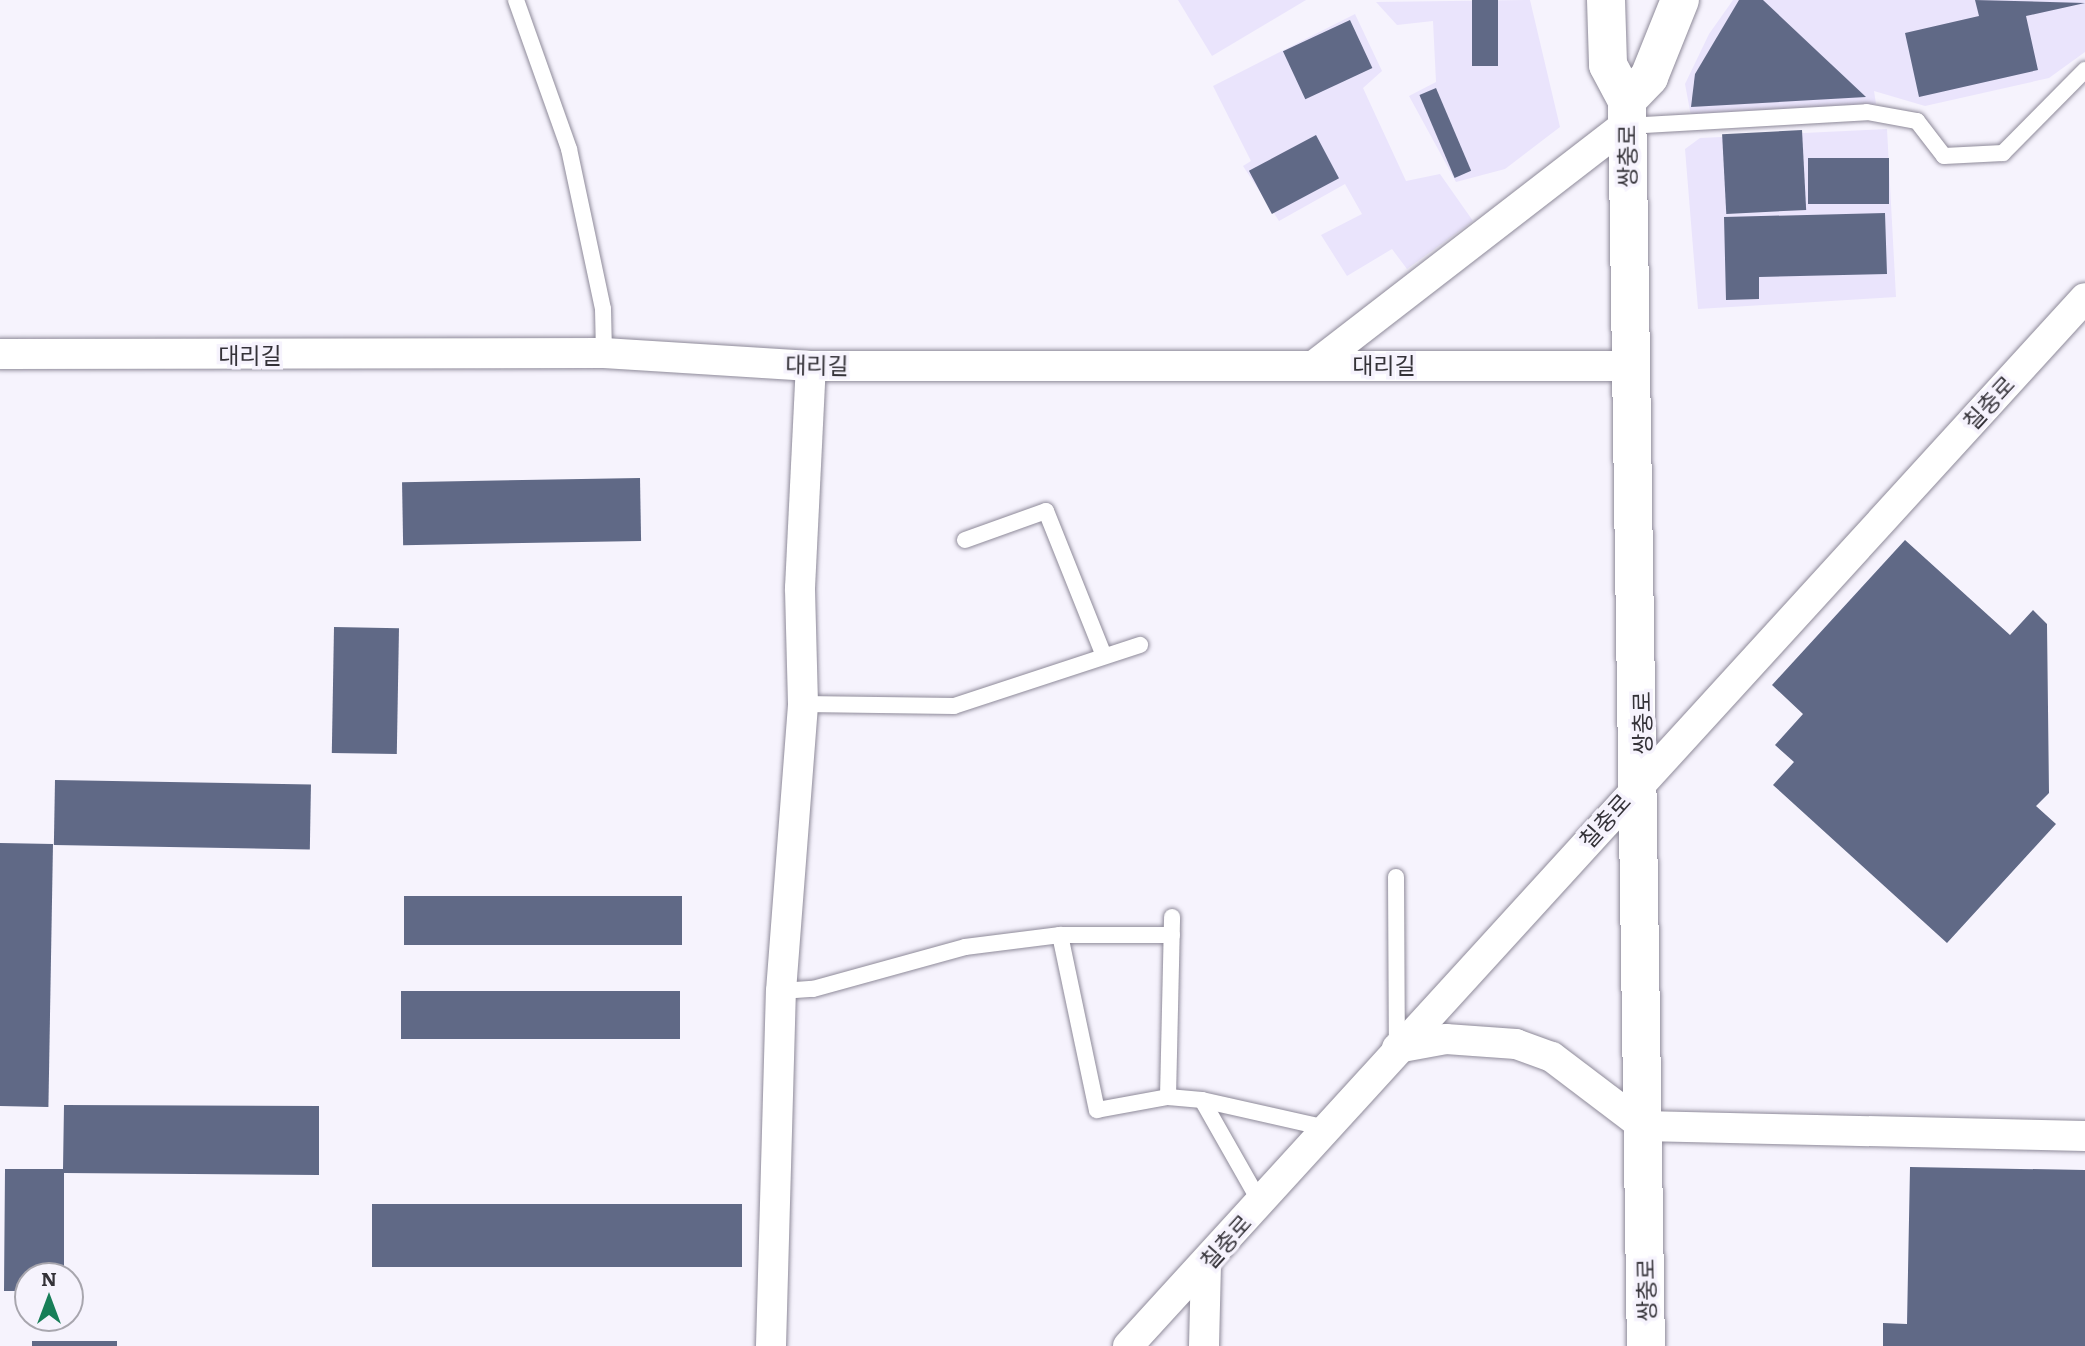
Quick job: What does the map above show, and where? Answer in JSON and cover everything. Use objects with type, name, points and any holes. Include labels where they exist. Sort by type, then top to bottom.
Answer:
[{"type":"main road","name":"쌍충로","points":[[1606,0],[1608,65],[1626,113],[1634,366],[1642,778],[1646,1346]]},
{"type":"main road","name":"쌍충로","points":[[1626,113],[1649,77],[1679,0]]},
{"type":"street","points":[[1315,364],[1555,174],[1626,113]]},
{"type":"street","name":"칠충로","points":[[1128,1346],[1642,778],[2085,298]]},
{"type":"street","name":"대리길","points":[[0,354],[604,353],[811,366],[1634,366]]},
{"type":"street","points":[[771,1346],[781,991],[803,704],[800,589],[811,366]]},
{"type":"street","points":[[1397,1048],[1446,1039],[1516,1044],[1571,1069],[1643,1126],[2085,1136]]},
{"type":"street","points":[[1204,1346],[1206,1262]]},
{"type":"lane","points":[[516,0],[569,149],[603,309],[604,353]]},
{"type":"lane","points":[[1626,113],[1867,112],[1917,121],[1944,156],[2003,153],[2085,70]]},
{"type":"lane","points":[[965,540],[1046,511],[1104,656]]},
{"type":"lane","points":[[803,704],[954,706],[1140,645]]},
{"type":"lane","points":[[1396,877],[1397,1048]]},
{"type":"lane","points":[[1168,1097],[1172,917]]},
{"type":"lane","points":[[781,991],[813,989],[965,947],[1060,935],[1172,935]]},
{"type":"lane","points":[[1060,935],[1097,1110],[1168,1097],[1202,1100],[1326,1128]]},
{"type":"lane","points":[[1202,1100],[1260,1202]]},
{"type":"shaded area","points":[[1178,0],[1306,0],[1212,56]]},
{"type":"shaded area","points":[[1530,0],[1560,127],[1505,169],[1456,182],[1409,96],[1436,82],[1433,21],[1397,25],[1376,2]]},
{"type":"shaded area","points":[[1733,0],[2085,0],[2085,52],[2049,78],[1925,106],[1874,91],[1876,104],[1691,116],[1685,84],[1709,34]]},
{"type":"shaded area","points":[[1355,14],[1382,71],[1363,88],[1406,181],[1440,174],[1473,221],[1407,269],[1392,249],[1347,276],[1321,235],[1362,214],[1345,184],[1279,221],[1243,166],[1251,161],[1213,86]]},
{"type":"shaded area","points":[[1887,129],[1896,297],[1698,309],[1685,149],[1700,138]]},
{"type":"building","points":[[1472,0],[1498,0],[1498,66],[1472,66]]},
{"type":"building","points":[[1739,0],[1763,0],[1866,97],[1691,107],[1695,74]]},
{"type":"building","points":[[1975,0],[2085,3],[2026,16],[2038,70],[1919,97],[1905,33],[1979,16]]},
{"type":"building","points":[[1350,20],[1372,68],[1305,99],[1283,51]]},
{"type":"building","points":[[1436,88],[1471,171],[1455,178],[1419,95]]},
{"type":"building","points":[[1802,130],[1806,210],[1726,214],[1722,134]]},
{"type":"building","points":[[1316,135],[1339,178],[1272,214],[1249,171]]},
{"type":"building","points":[[1808,158],[1889,158],[1889,204],[1808,204]]},
{"type":"building","points":[[1885,213],[1887,274],[1759,277],[1759,299],[1726,300],[1724,217]]},
{"type":"building","points":[[640,478],[641,541],[403,545],[402,482]]},
{"type":"building","points":[[1905,540],[2010,635],[2033,610],[2047,624],[2049,793],[2036,806],[2056,824],[1947,943],[1773,785],[1794,762],[1775,745],[1803,714],[1772,685]]},
{"type":"building","points":[[334,627],[399,628],[397,754],[332,753]]},
{"type":"building","points":[[55,780],[311,784],[310,849],[54,845]]},
{"type":"building","points":[[0,843],[53,844],[48,1107],[0,1106]]},
{"type":"building","points":[[404,896],[682,896],[682,945],[404,945]]},
{"type":"building","points":[[401,991],[680,991],[680,1039],[401,1039]]},
{"type":"building","points":[[64,1105],[319,1106],[319,1175],[64,1173],[64,1262],[14,1262],[14,1291],[4,1291],[5,1169],[63,1169]]},
{"type":"building","points":[[1910,1167],[2085,1170],[2085,1346],[1883,1346],[1883,1323],[1907,1324]]},
{"type":"building","points":[[372,1204],[742,1204],[742,1267],[372,1267]]},
{"type":"building","points":[[32,1341],[117,1341],[117,1346],[32,1346]]}]
